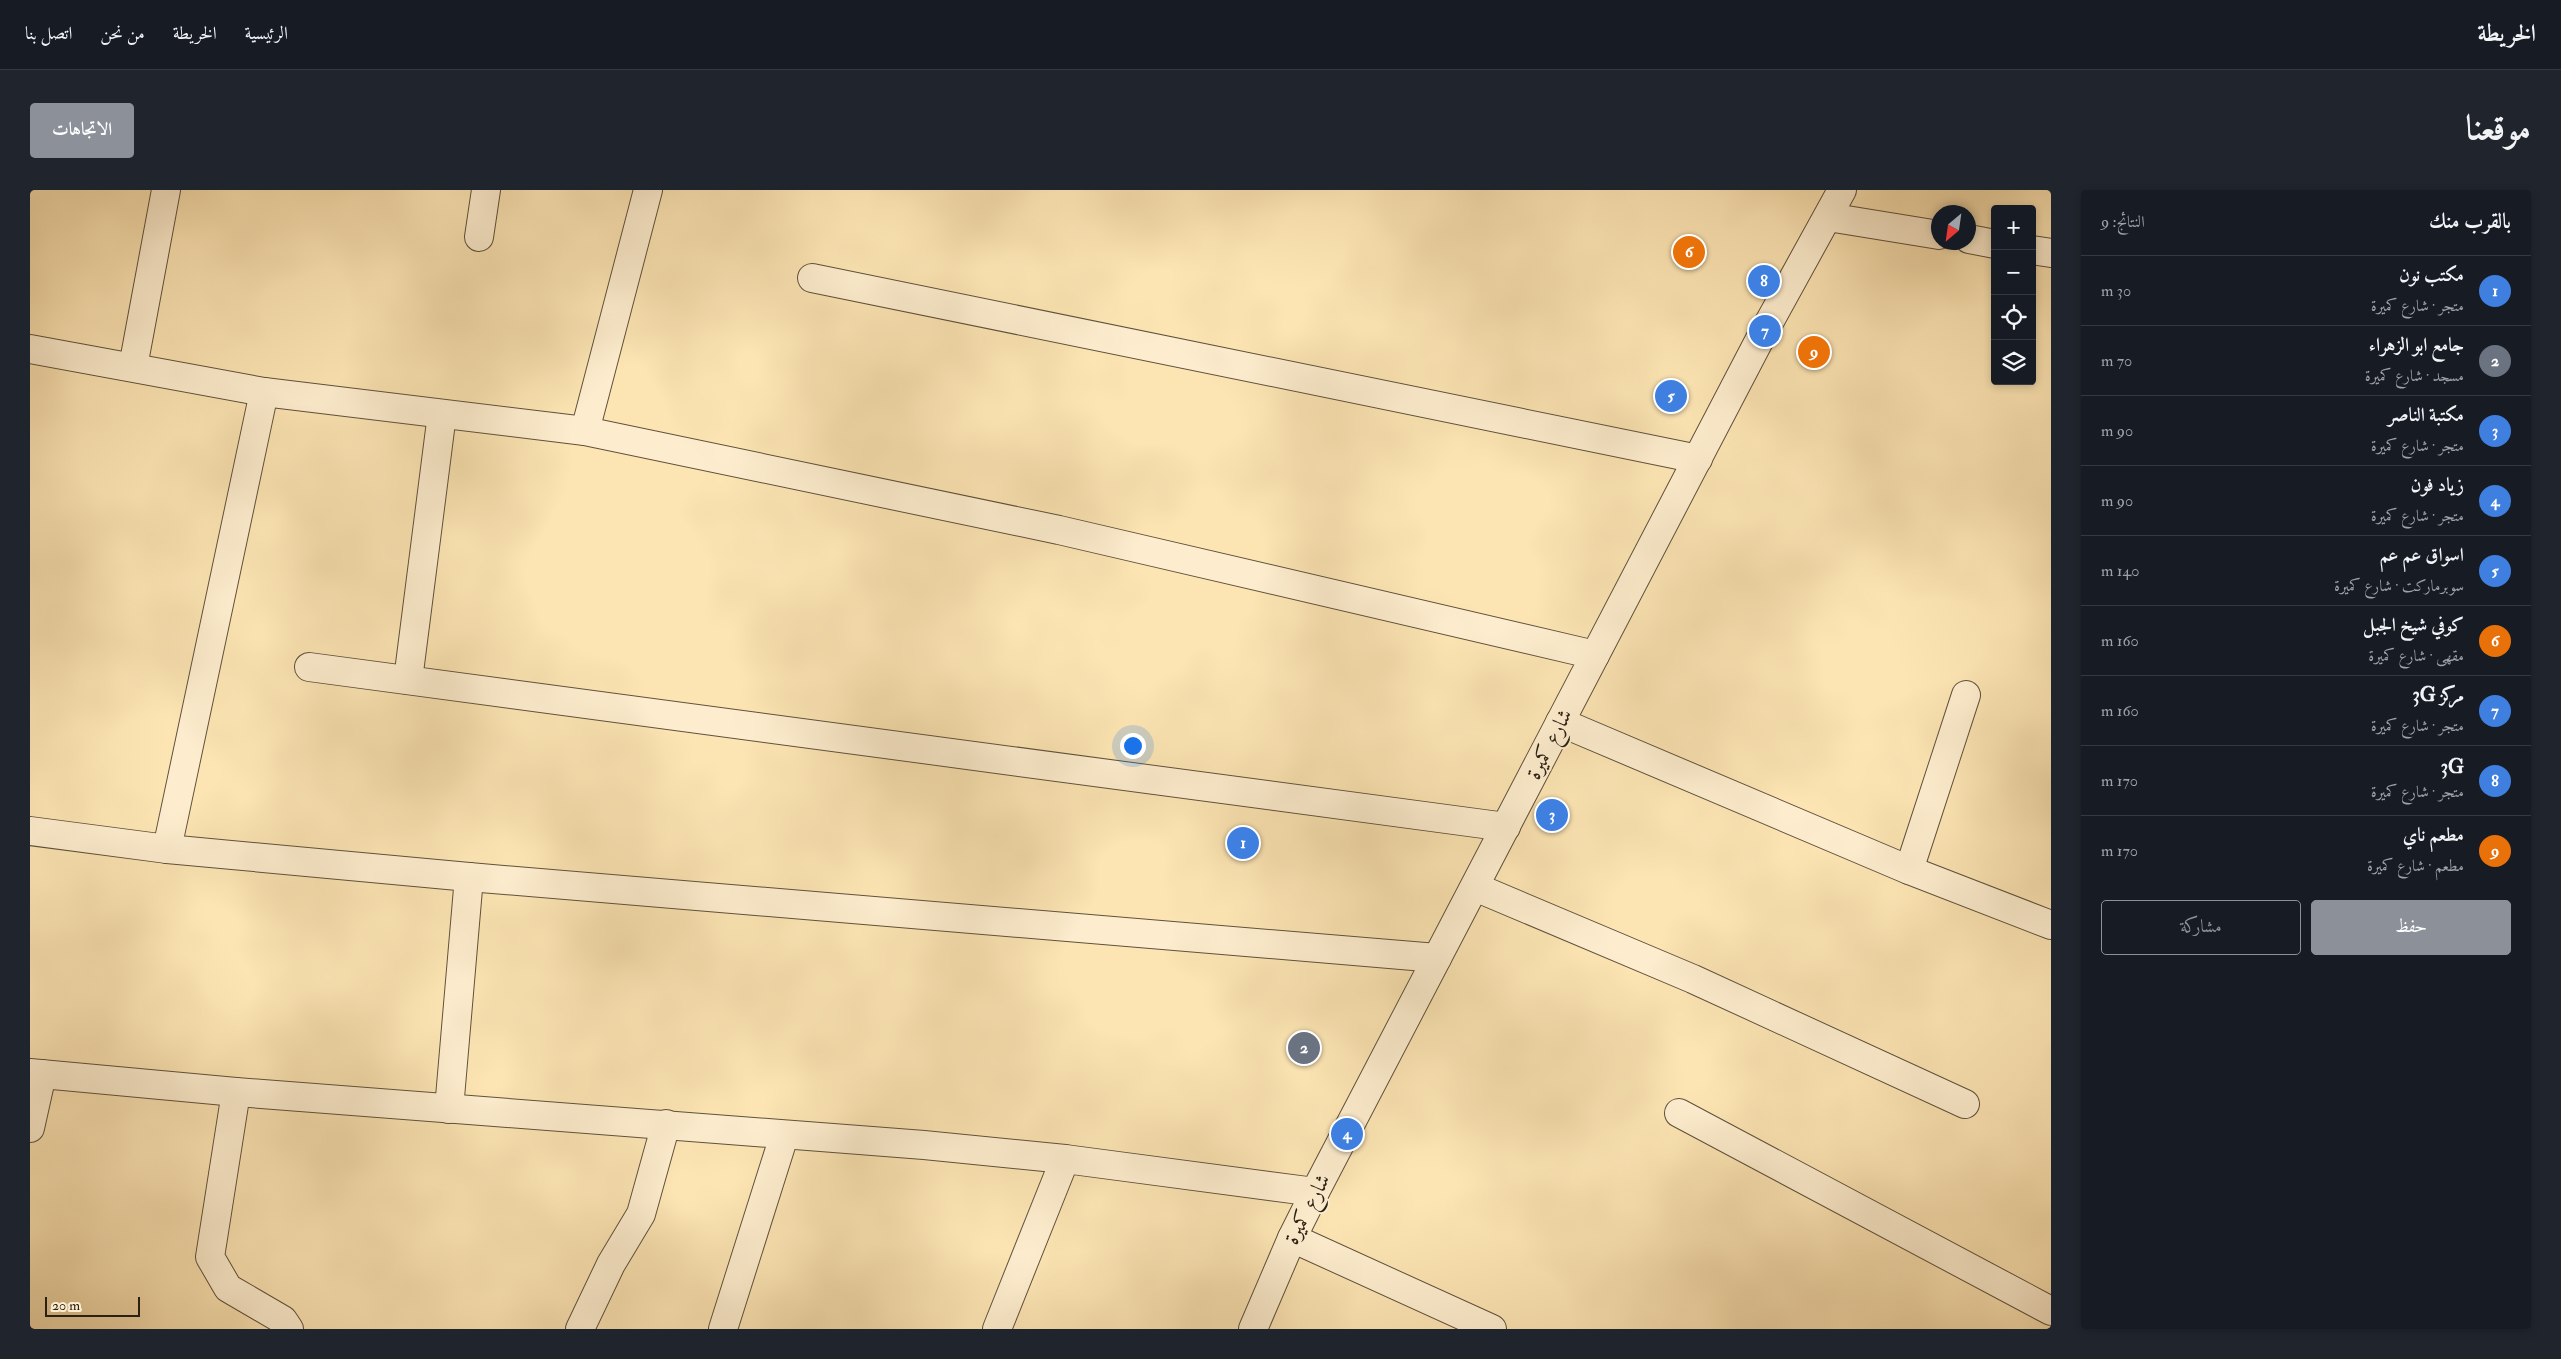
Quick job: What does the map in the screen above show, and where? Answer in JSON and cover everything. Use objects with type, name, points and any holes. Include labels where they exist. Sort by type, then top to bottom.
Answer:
[{"type":"street","points":[[133,367],[166,190]]},
{"type":"street","points":[[479,237],[486,190]]},
{"type":"street","points":[[584,431],[648,190]]},
{"type":"street","name":"شارع كميرة","points":[[1253,1329],[1292,1238],[1315,1192],[1761,336],[1842,190]]},
{"type":"street","points":[[1828,217],[1931,234]]},
{"type":"street","points":[[1976,241],[1991,243]]},
{"type":"street","points":[[2036,251],[2051,253]]},
{"type":"street","points":[[812,278],[1698,459]]},
{"type":"street","points":[[30,349],[264,392],[584,431],[1059,530],[1596,655]]},
{"type":"street","points":[[167,849],[264,392]]},
{"type":"street","points":[[408,680],[442,414]]},
{"type":"street","points":[[309,667],[1506,827]]},
{"type":"street","points":[[1909,870],[1966,695]]},
{"type":"street","points":[[1560,722],[1909,870],[2049,919]]},
{"type":"street","points":[[30,830],[167,849],[469,877],[1437,958]]},
{"type":"street","points":[[448,1109],[469,877]]},
{"type":"street","points":[[1475,887],[1693,979],[1965,1104]]},
{"type":"street","points":[[30,1128],[36,1073],[236,1092],[666,1124],[784,1136],[1065,1159],[1315,1192]]},
{"type":"street","points":[[236,1092],[210,1256],[228,1288],[283,1320],[289,1329]]},
{"type":"street","points":[[1679,1113],[2051,1311]]},
{"type":"street","points":[[580,1329],[611,1264],[641,1214],[666,1124]]},
{"type":"street","points":[[723,1329],[784,1136]]},
{"type":"street","points":[[997,1329],[1065,1159]]},
{"type":"street","points":[[1292,1238],[1492,1329]]},
{"type":"place","name":"كوفي شيخ الجبل","points":[[1689,252]]},
{"type":"place","name":"3G","points":[[1764,281]]},
{"type":"place","name":"مركز 3G","points":[[1765,331]]},
{"type":"place","name":"مطعم ناي","points":[[1814,352]]},
{"type":"place","name":"اسواق عم عم","points":[[1671,396]]},
{"type":"place","name":"مكتبة الناصر","points":[[1552,815]]},
{"type":"place","name":"مكتب نون","points":[[1243,843]]},
{"type":"place","name":"جامع ابو الزهراء","points":[[1304,1048]]},
{"type":"place","name":"زياد فون","points":[[1347,1134]]}]
